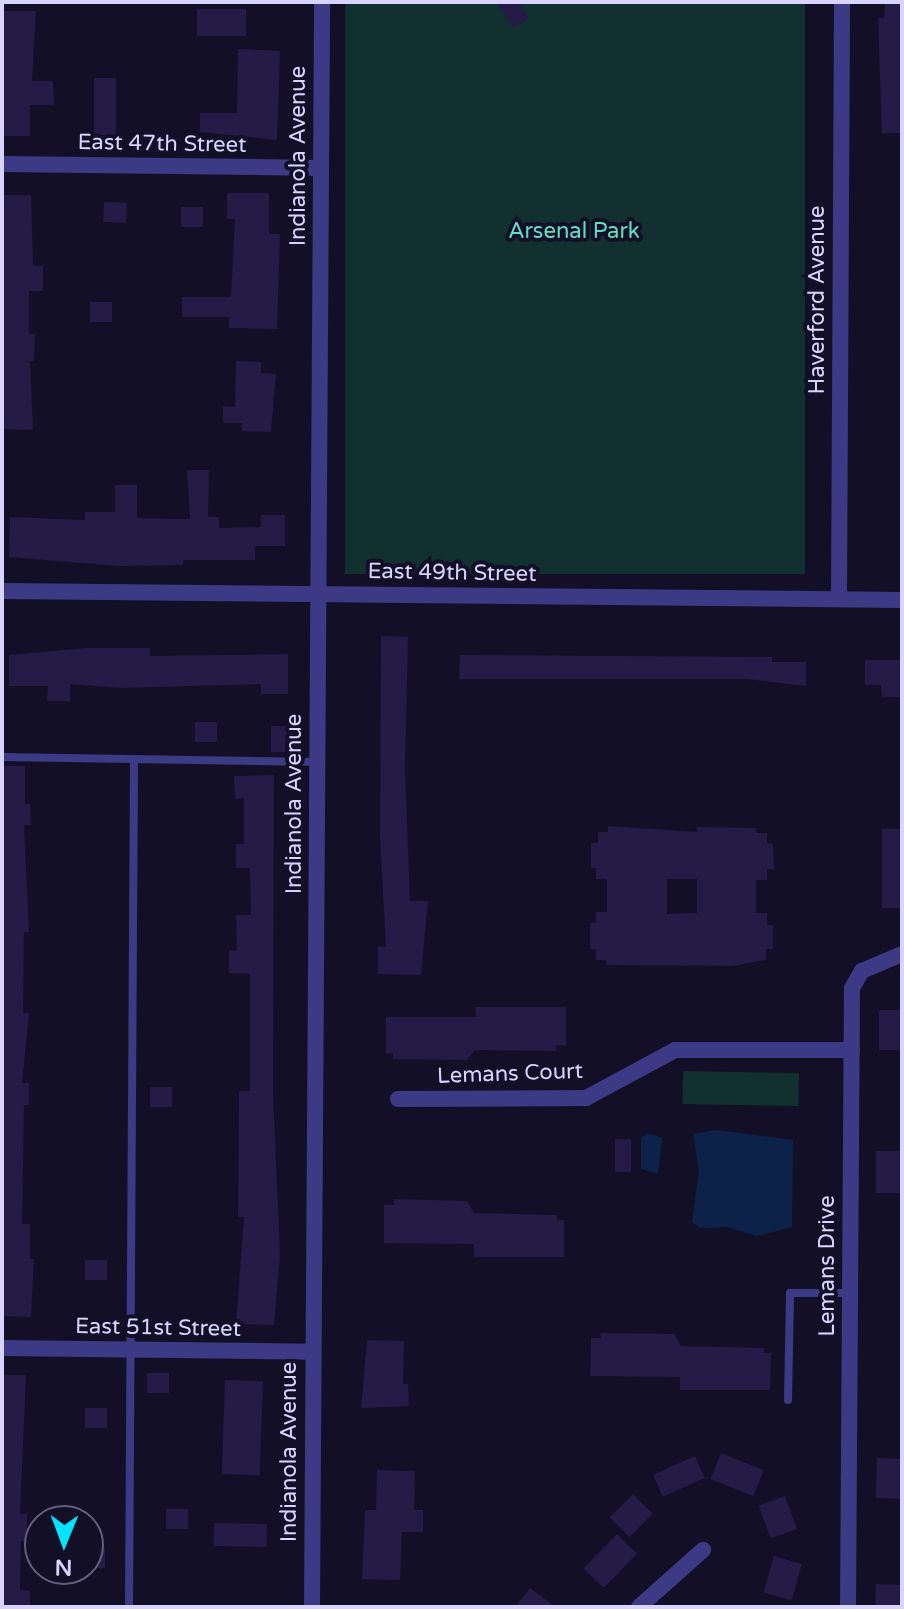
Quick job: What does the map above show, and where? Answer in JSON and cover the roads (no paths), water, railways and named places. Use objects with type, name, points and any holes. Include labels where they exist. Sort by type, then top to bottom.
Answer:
[{"type":"street","name":"Indianola Avenue","points":[[312,1607],[322,2]]},
{"type":"street","name":"Haverford Avenue","points":[[839,599],[842,2]]},
{"type":"street","name":"East 47th Street","points":[[2,164],[321,168]]},
{"type":"street","name":"East 49th Street","points":[[2,591],[902,600]]},
{"type":"street","name":"Lemans Drive","points":[[848,1607],[852,1050],[856,977],[902,954]]},
{"type":"street","name":"Lemans Court","points":[[398,1099],[586,1098],[675,1050],[852,1050]]},
{"type":"street","name":"East 51st Street","points":[[2,1348],[313,1352]]},
{"type":"street","points":[[639,1607],[703,1550]]},
{"type":"lane","points":[[2,757],[317,762]]},
{"type":"lane","points":[[129,1607],[134,760]]},
{"type":"lane","points":[[788,1400],[790,1293],[850,1293]]},
{"type":"water","points":[[716,1130],[793,1140],[792,1227],[757,1236],[727,1227],[700,1228],[692,1222],[699,1170],[693,1134]]},
{"type":"water","points":[[647,1133],[662,1138],[658,1174],[641,1169],[641,1138]]},
{"type":"park label","name":"Arsenal Park","points":[[574,232]]}]
